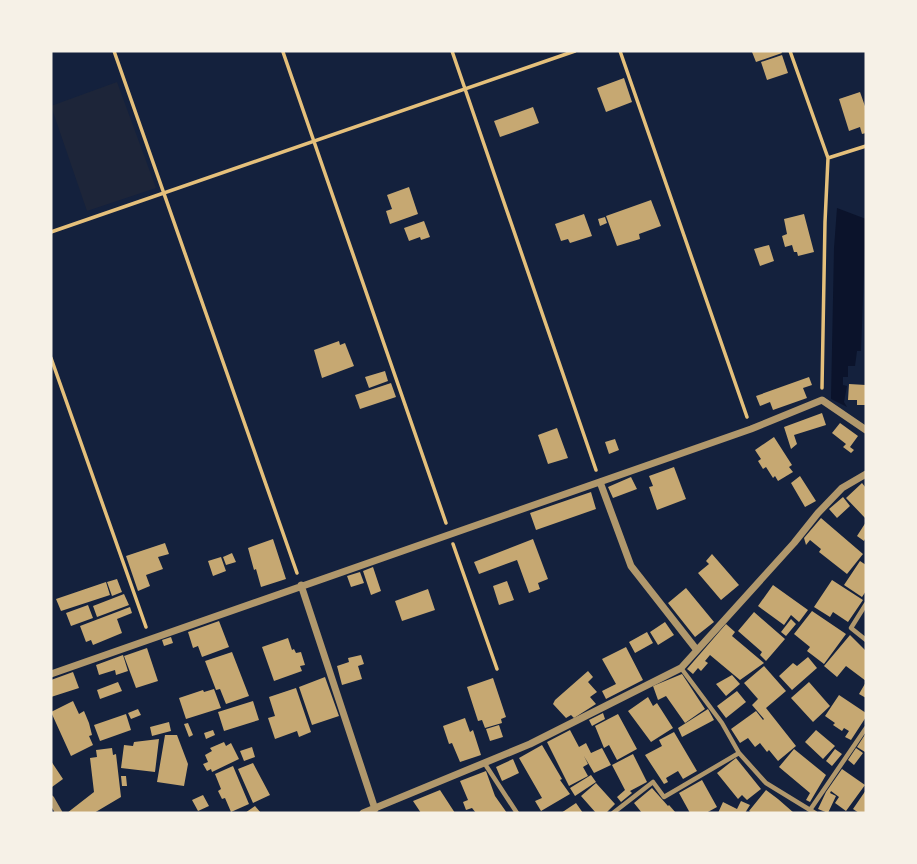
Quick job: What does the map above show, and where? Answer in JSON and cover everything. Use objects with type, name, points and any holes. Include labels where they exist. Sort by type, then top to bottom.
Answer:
[{"type":"street","points":[[51,674],[751,429],[822,400],[866,430]]},
{"type":"street","points":[[363,813],[530,744],[681,668],[818,513],[842,488],[866,474]]},
{"type":"street","points":[[600,482],[631,566],[696,649]]},
{"type":"street","points":[[301,585],[375,809]]},
{"type":"street","points":[[51,799],[59,813]]},
{"type":"lane","points":[[866,604],[850,628],[866,640]]},
{"type":"lane","points":[[681,668],[722,723],[739,753],[766,783],[812,812],[866,728]]},
{"type":"lane","points":[[613,813],[653,782],[664,797],[739,753]]},
{"type":"lane","points":[[485,764],[517,813]]},
{"type":"path","points":[[114,51],[301,585]]},
{"type":"path","points":[[452,51],[600,482]]},
{"type":"path","points":[[51,232],[575,51]]},
{"type":"path","points":[[620,51],[751,429]]},
{"type":"path","points":[[790,51],[828,158],[822,400]]},
{"type":"path","points":[[283,52],[497,668]]},
{"type":"path","points":[[828,158],[866,146]]},
{"type":"path","points":[[51,358],[150,639]]},
{"type":"shaded area","points":[[117,82],[156,188],[87,211],[51,106]]},
{"type":"shaded area","points":[[837,208],[866,219],[861,351],[857,351],[855,366],[848,366],[848,377],[843,377],[843,385],[847,386],[844,402],[847,407],[831,399]]},
{"type":"building","points":[[752,52],[782,53],[756,62]]},
{"type":"building","points":[[782,55],[788,73],[767,80],[761,62]]},
{"type":"building","points":[[624,78],[632,102],[606,112],[597,88]]},
{"type":"building","points":[[860,92],[866,109],[866,133],[862,134],[860,127],[849,131],[839,99]]},
{"type":"building","points":[[533,107],[539,123],[500,137],[494,121]]},
{"type":"building","points":[[409,187],[418,214],[390,224],[386,211],[392,209],[387,195]]},
{"type":"building","points":[[651,200],[661,226],[639,234],[640,239],[617,246],[606,216]]},
{"type":"building","points":[[584,214],[592,236],[570,243],[568,239],[561,241],[555,224]]},
{"type":"building","points":[[804,214],[814,252],[798,256],[792,245],[785,247],[782,236],[787,234],[784,219]]},
{"type":"building","points":[[605,217],[607,223],[600,226],[598,219]]},
{"type":"building","points":[[424,221],[430,237],[409,241],[404,228]]},
{"type":"building","points":[[769,245],[774,261],[760,266],[754,249]]},
{"type":"building","points":[[339,341],[340,345],[345,343],[354,366],[322,378],[314,350]]},
{"type":"building","points":[[385,371],[388,381],[369,388],[365,377]]},
{"type":"building","points":[[809,377],[812,385],[803,388],[807,398],[773,410],[770,402],[760,406],[756,396]]},
{"type":"building","points":[[391,383],[396,397],[360,409],[355,395]]},
{"type":"building","points":[[849,384],[866,385],[866,405],[857,405],[857,400],[848,400]]},
{"type":"building","points":[[822,413],[826,425],[794,435],[797,444],[791,449],[784,427]]},
{"type":"building","points":[[840,423],[858,436],[850,447],[854,450],[851,453],[843,447],[846,444],[832,433]]},
{"type":"building","points":[[557,428],[568,458],[548,464],[538,435]]},
{"type":"building","points":[[774,437],[792,465],[789,467],[793,472],[778,481],[766,467],[763,469],[755,450]]},
{"type":"building","points":[[615,439],[619,450],[609,454],[605,442]]},
{"type":"building","points":[[674,467],[686,499],[657,510],[649,487],[653,486],[649,476]]},
{"type":"building","points":[[800,476],[816,501],[805,507],[791,483]]},
{"type":"building","points":[[631,477],[637,489],[613,498],[608,487]]},
{"type":"building","points":[[862,483],[866,488],[866,519],[846,498]]},
{"type":"building","points":[[591,492],[596,509],[536,530],[530,513]]},
{"type":"building","points":[[843,497],[850,506],[837,518],[829,509]]},
{"type":"building","points":[[821,518],[863,554],[847,574],[819,552],[821,549],[810,540],[806,545],[804,538]]},
{"type":"building","points":[[866,522],[866,537],[864,541],[857,536]]},
{"type":"building","points":[[273,539],[286,579],[261,587],[248,548]]},
{"type":"building","points":[[533,539],[548,579],[538,583],[540,589],[529,593],[517,560],[479,574],[474,562]]},
{"type":"building","points":[[165,543],[169,554],[158,557],[163,569],[146,575],[150,586],[138,591],[126,556]]},
{"type":"building","points":[[232,553],[236,562],[226,565],[223,557]]},
{"type":"building","points":[[712,554],[739,585],[721,600],[698,573],[709,564],[706,561]]},
{"type":"building","points":[[221,557],[226,571],[213,576],[208,561]]},
{"type":"building","points":[[860,561],[866,565],[866,591],[862,597],[844,585]]},
{"type":"building","points":[[373,567],[381,591],[371,595],[363,571]]},
{"type":"building","points":[[360,572],[364,583],[351,587],[347,576]]},
{"type":"building","points":[[117,579],[122,592],[112,596],[107,582]]},
{"type":"building","points":[[832,580],[863,600],[848,622],[833,612],[830,617],[814,607]]},
{"type":"building","points":[[507,581],[514,600],[499,605],[493,586]]},
{"type":"building","points":[[106,582],[110,595],[61,611],[56,599]]},
{"type":"building","points":[[773,585],[808,610],[799,622],[791,615],[784,625],[758,606]]},
{"type":"building","points":[[686,588],[714,622],[695,637],[668,603]]},
{"type":"building","points":[[428,589],[435,610],[402,621],[395,601]]},
{"type":"building","points":[[124,594],[129,605],[97,617],[93,606]]},
{"type":"building","points":[[88,605],[93,618],[71,626],[66,613]]},
{"type":"building","points":[[130,607],[132,613],[117,619],[122,633],[93,645],[91,640],[86,642],[80,626]]},
{"type":"building","points":[[812,611],[846,634],[824,664],[807,651],[810,647],[794,634]]},
{"type":"building","points":[[754,612],[785,639],[766,661],[760,655],[762,652],[738,631]]},
{"type":"building","points":[[791,619],[796,624],[786,636],[781,632]]},
{"type":"building","points":[[219,621],[229,647],[202,657],[198,646],[193,648],[188,632]]},
{"type":"building","points":[[665,622],[674,635],[658,645],[650,632]]},
{"type":"building","points":[[726,624],[735,632],[732,636],[764,663],[740,680],[710,655],[705,661],[708,663],[701,671],[698,668],[693,674],[687,669]]},
{"type":"building","points":[[647,632],[653,643],[635,653],[629,642]]},
{"type":"building","points":[[850,635],[866,651],[866,681],[846,666],[837,677],[824,666]]},
{"type":"building","points":[[171,637],[173,643],[164,646],[162,640]]},
{"type":"building","points":[[288,638],[292,650],[301,652],[305,665],[300,666],[302,671],[274,681],[262,647]]},
{"type":"building","points":[[626,647],[643,680],[606,699],[602,691],[616,684],[602,659]]},
{"type":"building","points":[[147,648],[158,681],[136,688],[124,656]]},
{"type":"building","points":[[232,652],[249,696],[226,704],[220,689],[216,690],[205,661]]},
{"type":"building","points":[[123,655],[128,671],[116,675],[115,670],[99,675],[96,665]]},
{"type":"building","points":[[361,655],[364,664],[358,666],[362,679],[342,685],[337,666],[349,662],[348,658]]},
{"type":"building","points":[[808,657],[817,668],[792,690],[779,676],[793,663],[797,666]]},
{"type":"building","points":[[764,666],[786,691],[766,708],[796,746],[778,761],[760,743],[755,747],[748,738],[740,743],[731,729],[756,711],[764,719],[752,705],[758,699],[744,683]]},
{"type":"building","points":[[588,671],[593,677],[588,682],[597,692],[590,697],[596,704],[574,718],[571,715],[566,718],[553,704]]},
{"type":"building","points":[[73,672],[79,688],[51,697],[51,680]]},
{"type":"building","points":[[682,674],[705,709],[685,723],[666,696],[658,700],[653,686]]},
{"type":"building","points":[[732,675],[740,684],[726,696],[716,684]]},
{"type":"building","points":[[325,677],[339,716],[312,725],[299,687]]},
{"type":"building","points":[[493,678],[506,717],[501,719],[502,723],[485,728],[482,720],[478,721],[467,687]]},
{"type":"building","points":[[118,682],[122,691],[100,699],[97,690]]},
{"type":"building","points":[[809,682],[830,706],[813,722],[791,698]]},
{"type":"building","points":[[866,682],[866,698],[859,694]]},
{"type":"building","points":[[296,688],[311,732],[299,737],[297,731],[275,739],[268,718],[275,716],[269,697]]},
{"type":"building","points":[[214,689],[221,708],[186,719],[179,698]]},
{"type":"building","points":[[737,691],[746,702],[726,718],[717,706]]},
{"type":"building","points":[[839,695],[866,713],[851,740],[845,737],[849,731],[844,728],[842,731],[825,716]]},
{"type":"building","points":[[648,697],[653,706],[657,703],[673,728],[651,742],[628,711]]},
{"type":"building","points":[[73,701],[79,714],[84,711],[93,745],[71,756],[51,712]]},
{"type":"building","points":[[253,701],[259,720],[224,731],[218,712]]},
{"type":"building","points":[[138,709],[141,715],[131,719],[128,713]]},
{"type":"building","points":[[708,709],[714,720],[682,737],[678,728]]},
{"type":"building","points":[[603,713],[605,719],[592,726],[589,720]]},
{"type":"building","points":[[126,714],[131,730],[100,741],[94,725]]},
{"type":"building","points":[[618,714],[637,749],[617,760],[609,745],[604,748],[595,726]]},
{"type":"building","points":[[465,718],[470,732],[473,730],[481,755],[460,762],[452,743],[449,744],[443,726]]},
{"type":"building","points":[[169,722],[171,731],[152,736],[150,727]]},
{"type":"building","points":[[188,723],[193,735],[189,737],[184,724]]},
{"type":"building","points":[[499,725],[503,737],[490,741],[486,729]]},
{"type":"building","points":[[213,730],[215,735],[206,739],[204,733]]},
{"type":"building","points":[[570,730],[579,747],[586,743],[591,753],[602,748],[611,765],[594,773],[584,756],[588,764],[583,767],[588,776],[569,786],[547,742]]},
{"type":"building","points":[[816,730],[835,746],[823,759],[805,742]]},
{"type":"building","points":[[674,732],[697,771],[683,779],[678,771],[666,778],[668,782],[664,784],[645,755],[662,746],[659,740]]},
{"type":"building","points":[[866,733],[866,749],[865,752],[857,747]]},
{"type":"building","points":[[165,735],[177,735],[188,764],[184,786],[157,782]]},
{"type":"building","points":[[159,739],[155,772],[121,768],[124,745],[133,746],[134,742]]},
{"type":"building","points":[[224,742],[226,746],[231,743],[239,759],[212,772],[211,769],[207,771],[203,764],[208,762],[205,755],[212,751],[210,748]]},
{"type":"building","points":[[542,745],[570,794],[541,811],[535,801],[542,798],[519,758]]},
{"type":"building","points":[[252,747],[255,757],[244,761],[240,751]]},
{"type":"building","points":[[112,748],[113,755],[116,754],[121,797],[94,813],[67,813],[94,792],[90,758],[97,757],[96,750]]},
{"type":"building","points":[[856,748],[863,753],[854,765],[848,760]]},
{"type":"building","points":[[794,749],[826,775],[810,802],[806,800],[810,793],[779,767]]},
{"type":"building","points":[[835,749],[842,754],[832,766],[826,761]]},
{"type":"building","points":[[633,754],[647,782],[630,791],[632,793],[621,802],[617,797],[625,790],[612,765]]},
{"type":"building","points":[[736,758],[761,789],[747,800],[742,795],[738,799],[717,773]]},
{"type":"building","points":[[513,759],[519,773],[502,781],[496,767]]},
{"type":"building","points":[[51,761],[63,779],[52,787],[51,785]]},
{"type":"building","points":[[253,763],[270,795],[253,803],[238,769]]},
{"type":"building","points":[[233,766],[249,804],[231,812],[225,798],[222,799],[218,791],[221,789],[215,774]]},
{"type":"building","points":[[842,769],[865,785],[846,811],[835,803],[839,797],[831,791],[830,793],[836,796],[828,813],[818,809],[826,792]]},
{"type":"building","points":[[486,771],[495,796],[507,813],[476,813],[472,808],[466,810],[463,802],[468,800],[460,781]]},
{"type":"building","points":[[591,775],[596,782],[575,796],[570,788]]},
{"type":"building","points":[[121,776],[126,776],[127,786],[122,786]]},
{"type":"building","points":[[702,780],[717,807],[706,813],[690,813],[679,793]]},
{"type":"building","points":[[596,783],[615,804],[606,813],[596,813],[581,796]]},
{"type":"building","points":[[652,788],[676,813],[642,813],[634,803]]},
{"type":"building","points":[[440,790],[455,813],[421,813],[413,801]]},
{"type":"building","points":[[766,790],[778,799],[794,813],[749,811]]},
{"type":"building","points":[[866,790],[866,813],[859,813],[853,809]]},
{"type":"building","points":[[203,795],[209,806],[198,811],[192,800]]},
{"type":"building","points":[[741,801],[750,805],[745,813],[718,813],[723,802],[737,809]]},
{"type":"building","points":[[576,803],[583,813],[561,813]]},
{"type":"building","points":[[255,806],[261,813],[245,813]]}]
